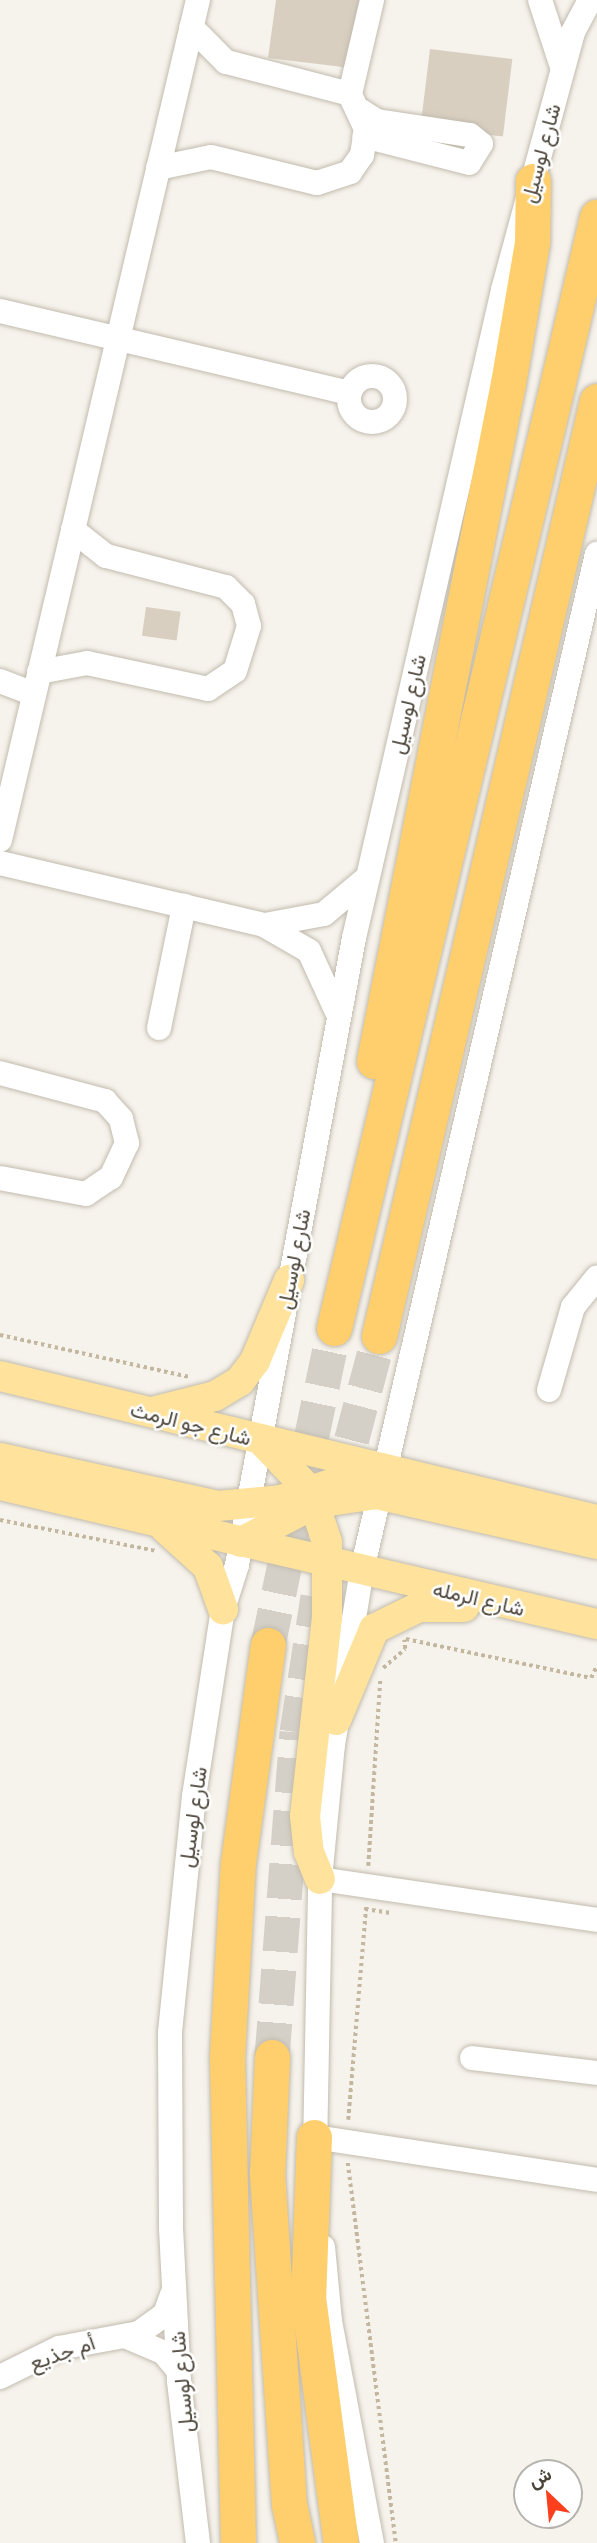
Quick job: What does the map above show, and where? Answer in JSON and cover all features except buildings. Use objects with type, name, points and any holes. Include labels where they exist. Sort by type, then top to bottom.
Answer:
[{"type":"highway","points":[[371,1168],[369,1096],[382,1013],[508,383],[532,242],[533,181]]},
{"type":"highway","points":[[334,1328],[597,217]]},
{"type":"highway","points":[[379,1336],[597,401]]},
{"type":"highway","points":[[238,2543],[228,2271],[227,2057],[238,1863],[268,1645]]},
{"type":"highway","points":[[272,2057],[267,2174],[289,2504],[297,2543]]},
{"type":"highway","points":[[330,2140],[307,2297],[341,2543]]},
{"type":"highway","points":[[220,2543],[214,2402],[228,2271]]},
{"type":"main road","points":[[149,1412],[215,1396],[240,1381],[255,1362],[289,1280]]},
{"type":"main road","name":"شارع جو الرمث","points":[[0,1376],[259,1439],[380,1481]]},
{"type":"main road","points":[[259,1439],[313,1497],[328,1562],[305,1816],[309,1852],[320,1879]]},
{"type":"main road","points":[[0,1458],[191,1502],[248,1504],[313,1497],[380,1481],[597,1520]]},
{"type":"main road","points":[[380,1481],[597,1544]]},
{"type":"main road","points":[[0,1485],[362,1570]]},
{"type":"main road","points":[[241,1542],[313,1497]]},
{"type":"main road","points":[[153,1521],[208,1567],[223,1609]]},
{"type":"main road","name":"شارع الرمله","points":[[362,1570],[597,1624]]},
{"type":"main road","points":[[336,1720],[367,1637],[493,1602]]},
{"type":"street","points":[[0,840],[198,0]]},
{"type":"street","points":[[158,168],[211,157],[317,183],[335,181],[362,155],[364,136],[356,102],[372,0]]},
{"type":"street","points":[[540,0],[563,71]]},
{"type":"street","name":"شارع لوسيل","points":[[198,2543],[178,2370],[173,2283],[170,2032],[182,1893],[223,1609],[241,1542],[337,1014],[367,878],[533,181],[563,71],[590,0]]},
{"type":"street","points":[[191,27],[226,62],[356,102],[377,121],[470,135],[481,144],[469,163],[364,136]]},
{"type":"street","points":[[0,311],[350,393]]},
{"type":"street","points":[[0,681],[37,683],[87,663],[208,689],[235,671],[249,626],[243,604],[226,587],[106,556],[73,530]]},
{"type":"street","points":[[372,2543],[330,2321],[330,2140],[320,1879],[336,1720],[380,1481],[597,554]]},
{"type":"street","points":[[0,863],[264,925],[309,951],[337,1014]]},
{"type":"street","points":[[264,925],[324,914],[367,878]]},
{"type":"street","points":[[159,1028],[184,906]]},
{"type":"street","points":[[0,1073],[104,1101],[121,1119],[127,1143],[111,1177],[86,1194],[0,1178]]},
{"type":"street","points":[[550,1390],[573,1307],[597,1277]]},
{"type":"street","points":[[320,1879],[597,1920]]},
{"type":"street","points":[[472,2058],[597,2073]]},
{"type":"street","points":[[330,2140],[597,2180]]},
{"type":"street","name":"أم جذيع","points":[[0,2377],[60,2348],[127,2337],[165,2314],[173,2283]]},
{"type":"street","points":[[127,2337],[163,2352],[178,2370]]},
{"type":"path","points":[[0,1335],[146,1371],[200,1377]]},
{"type":"path","points":[[0,1520],[169,1554]]},
{"type":"path","points":[[399,1627],[591,1678],[597,1665]]},
{"type":"path","points":[[396,2543],[330,2140],[367,1886],[381,1670],[405,1649],[399,1627]]},
{"type":"tunnel","points":[[268,1645],[334,1328]]},
{"type":"tunnel","points":[[338,1491],[379,1336]]},
{"type":"tunnel","points":[[272,2057],[297,1732],[318,1597]]}]
